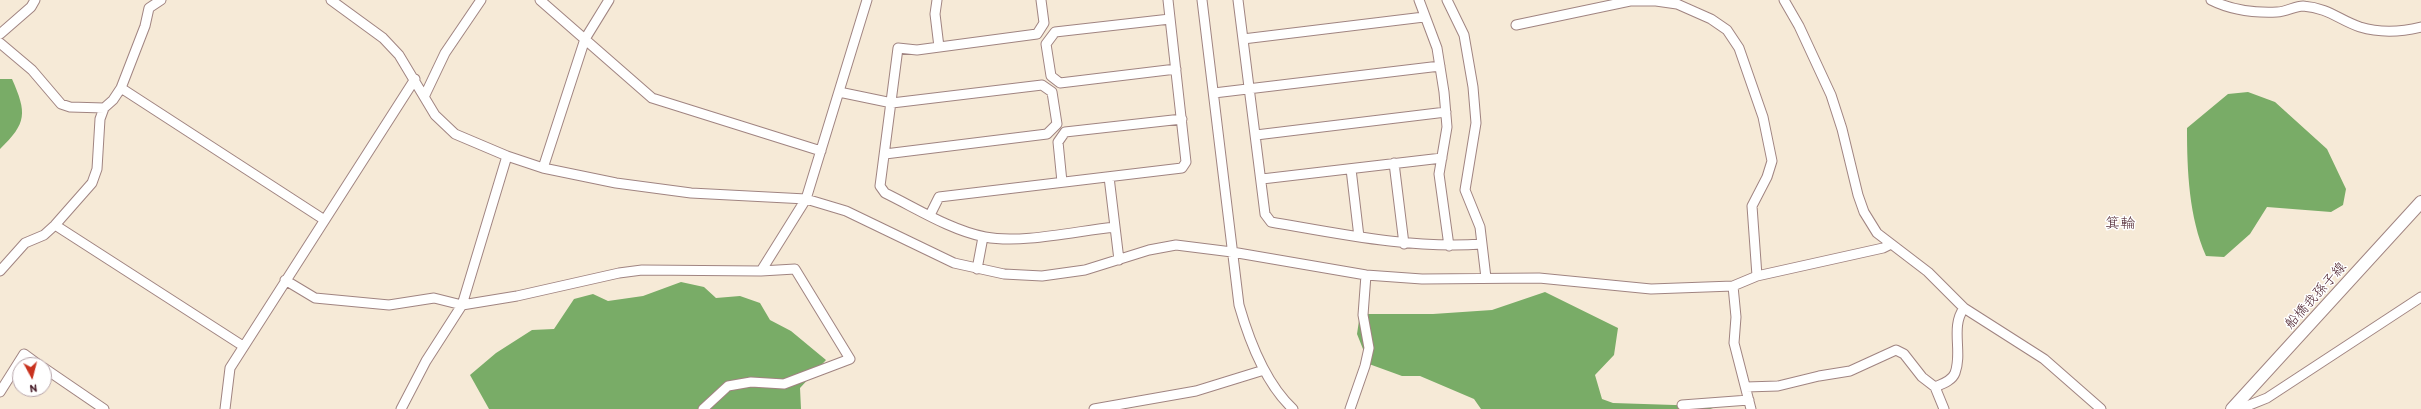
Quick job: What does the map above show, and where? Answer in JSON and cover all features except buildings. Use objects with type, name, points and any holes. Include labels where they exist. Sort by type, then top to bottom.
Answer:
[{"type":"main road","name":"船橋我孫子線","points":[[2235,406],[2421,202]]},
{"type":"street","points":[[0,34],[31,7],[35,0]]},
{"type":"street","points":[[0,270],[25,243],[44,235],[55,225],[92,183],[98,169],[100,119],[104,108],[113,100],[121,88],[145,26],[149,8],[161,0]]},
{"type":"street","points":[[331,0],[383,38],[399,55],[425,95],[435,116],[455,134],[507,156],[543,168],[616,183],[691,194],[806,199],[846,211],[935,254],[977,269],[1004,274],[1042,276],[1085,270],[1149,250],[1176,245],[1232,252],[1366,274],[1422,279],[1539,278],[1651,289],[1733,286],[1757,276],[1883,248],[1891,244]]},
{"type":"street","points":[[425,95],[445,53],[481,0]]},
{"type":"street","points":[[540,0],[652,98],[821,151]]},
{"type":"street","points":[[543,168],[585,39],[609,0]]},
{"type":"street","points":[[761,271],[806,199],[867,0]]},
{"type":"street","points":[[937,0],[935,14],[939,47]]},
{"type":"street","points":[[1042,0],[1044,23],[1037,34],[917,50],[898,48],[880,186],[884,193],[930,215],[984,237],[1011,239],[1115,227]]},
{"type":"street","points":[[930,215],[939,197],[1182,168],[1186,162],[1168,0]]},
{"type":"street","points":[[1202,0],[1239,305],[1251,341],[1264,370],[1293,409]]},
{"type":"street","points":[[1238,0],[1262,180],[1265,214],[1270,222],[1404,244],[1449,246],[1482,244]]},
{"type":"street","points":[[1418,0],[1436,48],[1446,112],[1439,174],[1449,246]]},
{"type":"street","points":[[1447,0],[1464,35],[1473,87],[1476,124],[1465,190],[1480,227],[1486,278]]},
{"type":"street","points":[[1784,0],[1803,32],[1831,96],[1864,212],[1877,233],[1928,272],[1964,308],[2044,359],[2101,409]]},
{"type":"street","points":[[2211,0],[2224,7],[2250,11],[2278,12],[2302,6],[2326,10],[2360,27],[2381,30],[2402,32],[2421,27]]},
{"type":"street","points":[[1516,25],[1630,1],[1679,2],[1711,19],[1727,30],[1738,48],[1763,117],[1772,161],[1767,177],[1752,206],[1757,276]]},
{"type":"street","points":[[1243,39],[1424,16]]},
{"type":"street","points":[[1170,19],[1055,32],[1046,44],[1051,76],[1060,83],[1176,70]]},
{"type":"street","points":[[0,43],[32,70],[61,104],[70,107],[104,108]]},
{"type":"street","points":[[1214,93],[1440,66]]},
{"type":"street","points":[[225,409],[230,368],[323,219],[414,79]]},
{"type":"street","points":[[839,92],[892,103],[1042,85],[1052,92],[1057,124],[1047,134],[885,154]]},
{"type":"street","points":[[121,88],[323,219]]},
{"type":"street","points":[[1256,135],[1446,112]]},
{"type":"street","points":[[1062,182],[1058,142],[1066,132],[1182,119]]},
{"type":"street","points":[[401,409],[426,361],[462,305],[507,156]]},
{"type":"street","points":[[1262,180],[1442,158]]},
{"type":"street","points":[[1394,163],[1404,244]]},
{"type":"street","points":[[1351,169],[1359,237]]},
{"type":"street","points":[[1109,177],[1119,260]]},
{"type":"street","points":[[55,225],[243,346]]},
{"type":"street","points":[[977,269],[984,237]]},
{"type":"street","points":[[286,280],[316,298],[388,305],[434,298],[462,305],[517,296],[627,272],[686,270],[761,271],[795,269],[850,359],[784,384],[751,382],[728,386],[703,409]]},
{"type":"street","points":[[1350,409],[1369,348],[1363,315],[1366,274]]},
{"type":"street","points":[[1682,405],[1750,404],[1734,343],[1736,317],[1733,286]]},
{"type":"street","points":[[2235,406],[2242,408],[2267,398],[2421,297]]},
{"type":"street","points":[[1935,387],[1950,380],[1955,373],[1956,337],[1960,313],[1964,308]]},
{"type":"street","points":[[1746,387],[1778,386],[1819,376],[1850,371],[1896,350],[1904,354],[1922,377],[1935,387],[1944,409]]},
{"type":"street","points":[[1094,409],[1207,389],[1264,370]]},
{"type":"street","points":[[0,392],[12,373]]},
{"type":"street","points":[[52,373],[104,409]]},
{"type":"green space","points":[[0,79],[12,79],[20,101],[22,117],[15,132],[0,149]]},
{"type":"green space","points":[[2248,92],[2275,102],[2327,149],[2346,189],[2343,205],[2331,212],[2267,207],[2250,234],[2224,257],[2206,256],[2196,226],[2190,194],[2187,128],[2228,94]]},
{"type":"green space","points":[[681,282],[704,287],[716,298],[740,296],[760,303],[770,320],[791,331],[826,360],[800,388],[801,409],[489,409],[470,375],[496,353],[532,330],[554,329],[574,299],[593,294],[608,301],[643,296]]},
{"type":"green space","points":[[1545,292],[1618,328],[1614,355],[1595,375],[1602,399],[1613,403],[1705,406],[1713,409],[1481,409],[1474,399],[1420,376],[1402,376],[1369,364],[1357,334],[1360,314],[1433,314],[1492,310]]},
{"type":"district","name":"箕輪","points":[[2120,224]]}]
